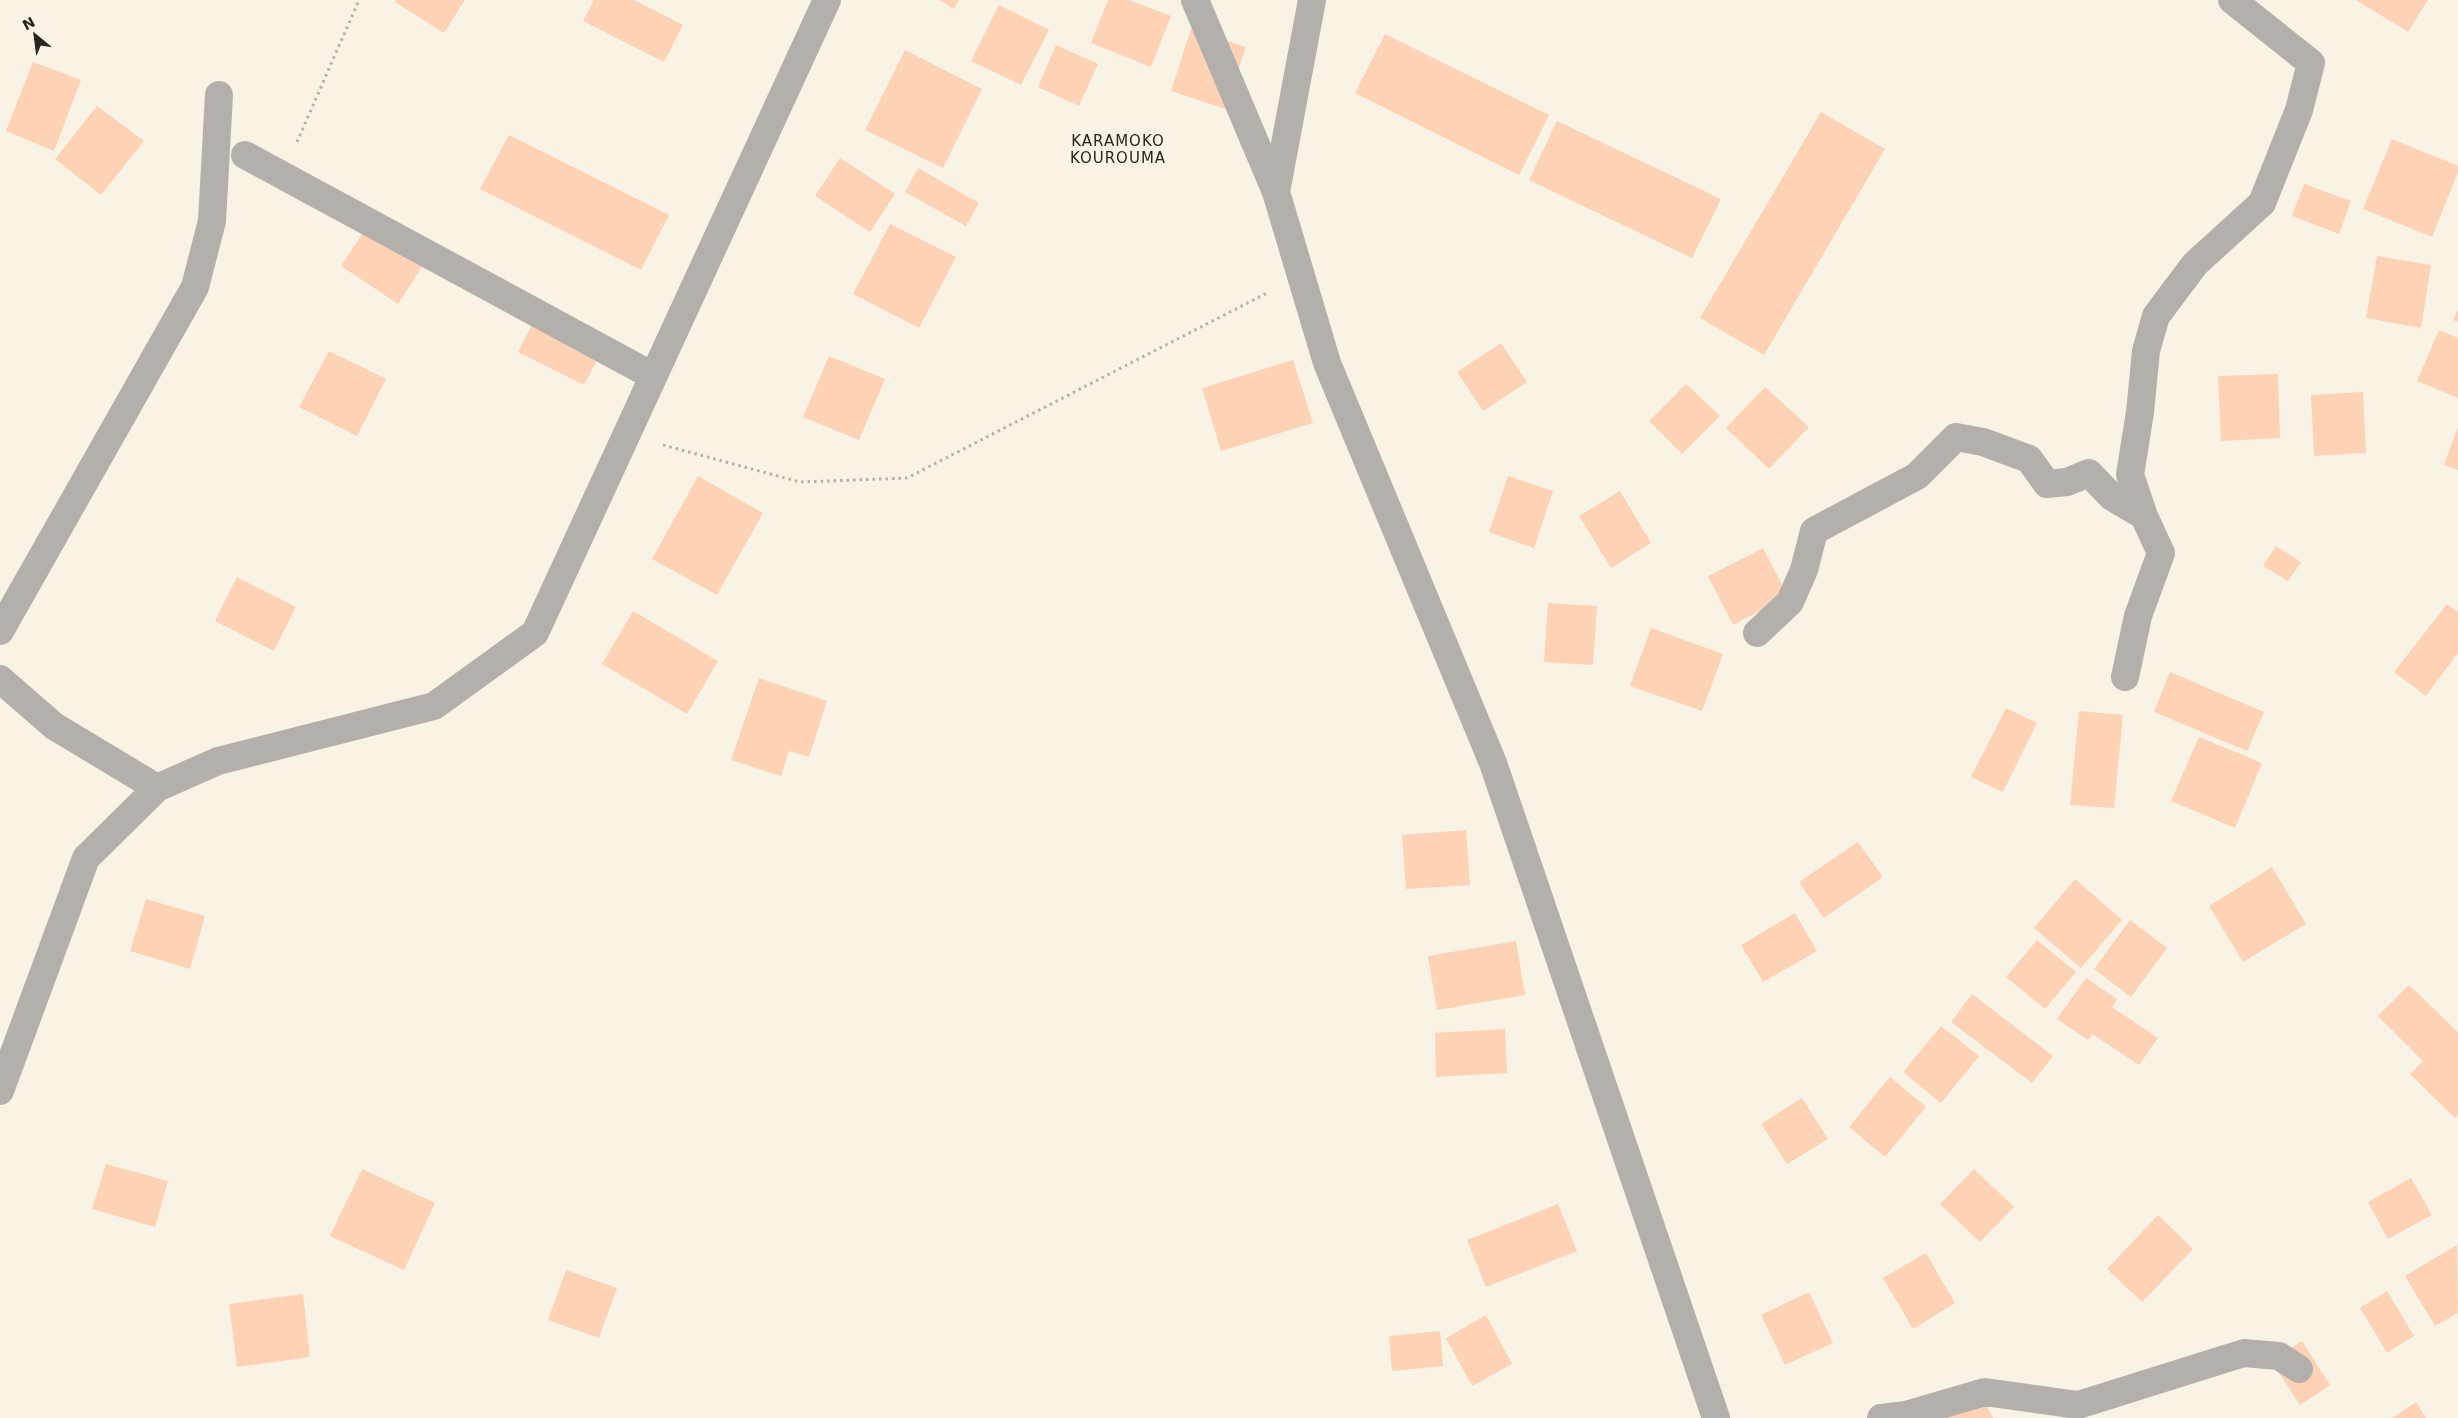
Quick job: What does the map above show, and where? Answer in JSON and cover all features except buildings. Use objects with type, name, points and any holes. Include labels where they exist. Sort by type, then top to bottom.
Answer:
[{"type":"street","points":[[0,1091],[86,858],[157,788],[218,761],[434,706],[535,633],[827,0]]},
{"type":"street","points":[[1195,0],[1276,192],[1328,363],[1494,763],[1716,1418]]},
{"type":"street","points":[[1276,192],[1312,0]]},
{"type":"street","points":[[2124,677],[2138,616],[2161,553],[2144,516],[2130,475],[2140,412],[2146,351],[2156,316],[2195,264],[2262,204],[2299,110],[2311,62],[2232,0]]},
{"type":"street","points":[[0,631],[195,287],[212,221],[219,95]]},
{"type":"street","points":[[246,155],[653,376]]},
{"type":"street","points":[[1757,633],[1790,602],[1804,570],[1814,532],[1917,476],[1956,437],[1983,442],[2029,459],[2047,484],[2068,482],[2088,473],[2112,497],[2144,516]]},
{"type":"street","points":[[0,680],[54,726],[157,788]]},
{"type":"street","points":[[1880,1418],[1906,1414],[1985,1392],[2078,1405],[2244,1353],[2279,1356],[2299,1369]]},
{"type":"path","points":[[290,149],[298,142],[358,0]]},
{"type":"path","points":[[626,435],[800,482],[907,478],[1302,276]]},
{"type":"district","name":"KARAMOKO KOUROUMA","points":[[1118,150]]}]
